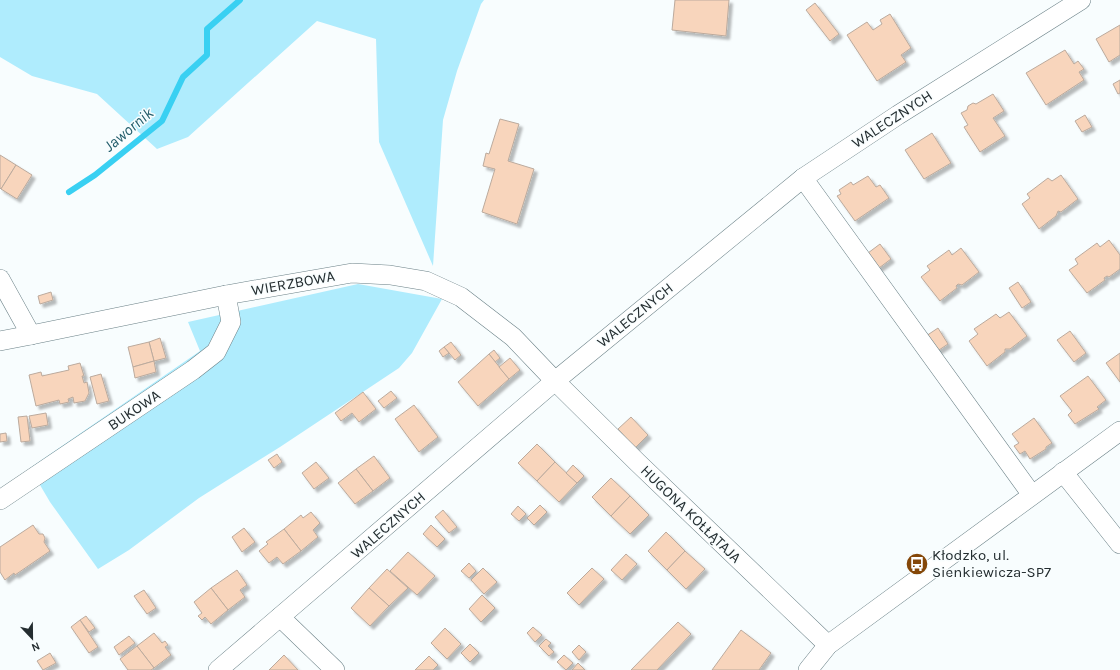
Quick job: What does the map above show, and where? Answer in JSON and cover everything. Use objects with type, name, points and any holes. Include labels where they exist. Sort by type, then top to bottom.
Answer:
[{"type":"street","name":"WALECZNYCH","points":[[218,670],[555,381],[803,178],[898,115],[1081,0]]},
{"type":"street","points":[[803,178],[1032,495]]},
{"type":"street","name":"WIERZBOWA","points":[[0,341],[31,336],[226,295],[352,274],[390,275],[426,281],[461,297],[513,337],[555,381]]},
{"type":"street","points":[[0,279],[31,336]]},
{"type":"street","name":"BUKOWA","points":[[0,500],[193,370],[216,352],[231,322],[226,295]]},
{"type":"street","name":"HUGONA KOŁŁĄTAJA","points":[[555,381],[637,462],[828,645]]},
{"type":"street","points":[[808,670],[828,645],[1120,431]]},
{"type":"street","points":[[1063,472],[1120,544]]},
{"type":"street","points":[[280,617],[335,670]]},
{"type":"shaded area","points":[[0,0],[484,0],[481,4],[457,71],[443,120],[433,266],[379,142],[376,39],[317,21],[188,137],[157,149],[97,94],[32,76],[0,57]]},
{"type":"shaded area","points":[[358,284],[442,299],[412,353],[399,368],[280,447],[199,498],[129,550],[98,569],[50,502],[30,468],[200,351],[188,322]]},
{"type":"building","points":[[675,0],[729,0],[726,36],[672,30]]},
{"type":"building","points":[[815,3],[839,34],[830,41],[806,10]]},
{"type":"building","points":[[890,14],[911,48],[901,55],[906,62],[877,81],[847,35],[867,22],[873,30],[882,24],[880,20]]},
{"type":"building","points":[[1120,25],[1120,55],[1109,62],[1096,39]]},
{"type":"building","points":[[1065,50],[1074,64],[1078,61],[1084,69],[1079,72],[1084,80],[1046,105],[1026,73]]},
{"type":"building","points":[[1120,80],[1120,93],[1118,94],[1113,84]]},
{"type":"building","points":[[993,94],[1004,111],[993,118],[1005,136],[980,152],[964,127],[968,125],[961,113],[967,110],[968,106],[973,103],[976,104]]},
{"type":"building","points":[[1085,115],[1092,127],[1082,132],[1075,121]]},
{"type":"building","points":[[500,119],[519,124],[508,161],[534,169],[517,224],[482,212],[495,169],[483,166],[486,153],[489,154]]},
{"type":"building","points":[[932,133],[951,163],[924,179],[905,150]]},
{"type":"building","points":[[0,155],[16,165],[1,189],[0,188]]},
{"type":"building","points":[[16,165],[32,175],[17,199],[1,189]]},
{"type":"building","points":[[1061,175],[1078,199],[1061,212],[1058,211],[1056,216],[1039,229],[1022,204],[1030,198],[1027,194],[1048,178],[1052,181]]},
{"type":"building","points":[[868,176],[876,187],[880,185],[889,198],[855,221],[837,196],[841,194],[839,190],[851,182],[853,185]]},
{"type":"building","points":[[1109,240],[1120,255],[1120,269],[1109,277],[1107,276],[1104,278],[1105,280],[1087,293],[1069,270],[1078,264],[1075,259],[1097,243],[1100,247]]},
{"type":"building","points":[[880,244],[891,259],[875,271],[864,256]]},
{"type":"building","points":[[961,248],[979,272],[962,285],[958,284],[956,286],[957,288],[940,301],[921,277],[930,270],[927,266],[949,250],[952,255]]},
{"type":"building","points":[[1018,282],[1031,302],[1022,308],[1009,288]]},
{"type":"building","points":[[51,292],[53,300],[40,304],[38,296]]},
{"type":"building","points":[[1009,312],[1027,336],[1010,349],[1005,349],[1005,352],[987,366],[969,341],[978,334],[974,329],[996,314],[1000,318]]},
{"type":"building","points":[[938,328],[948,344],[936,352],[926,336]]},
{"type":"building","points":[[1070,331],[1086,353],[1074,362],[1057,340]]},
{"type":"building","points":[[160,338],[166,358],[154,361],[149,342]]},
{"type":"building","points":[[149,342],[154,361],[133,367],[128,347]]},
{"type":"building","points":[[451,342],[461,355],[455,360],[444,347]]},
{"type":"building","points":[[444,347],[449,353],[443,357],[439,351]]},
{"type":"building","points":[[494,350],[500,358],[495,362],[489,354]]},
{"type":"building","points":[[1120,353],[1120,382],[1106,363]]},
{"type":"building","points":[[489,354],[509,379],[478,406],[458,382]]},
{"type":"building","points":[[510,358],[520,370],[509,379],[499,367]]},
{"type":"building","points":[[154,361],[156,372],[135,378],[133,367]]},
{"type":"building","points":[[80,363],[84,376],[82,376],[84,383],[87,382],[89,393],[85,401],[74,403],[73,397],[68,399],[69,402],[60,404],[59,400],[36,406],[29,375],[41,372],[42,376],[69,370],[68,366]]},
{"type":"building","points":[[101,374],[109,401],[97,404],[90,377]]},
{"type":"building","points":[[1088,376],[1106,400],[1097,407],[1099,409],[1075,424],[1068,415],[1072,411],[1060,396]]},
{"type":"building","points":[[391,391],[397,398],[384,408],[378,401]]},
{"type":"building","points":[[363,392],[376,409],[359,422],[352,413],[341,421],[335,413]]},
{"type":"building","points":[[414,405],[438,437],[419,452],[395,419]]},
{"type":"building","points":[[46,413],[48,425],[32,428],[29,416]]},
{"type":"building","points":[[27,416],[30,441],[21,442],[18,417]]},
{"type":"building","points":[[631,417],[648,435],[635,448],[618,429]]},
{"type":"building","points":[[1034,418],[1052,443],[1046,447],[1046,449],[1030,459],[1025,451],[1020,454],[1014,446],[1019,443],[1012,434]]},
{"type":"building","points":[[6,433],[7,441],[0,442],[0,434]]},
{"type":"building","points":[[537,444],[555,462],[537,481],[518,463]]},
{"type":"building","points":[[277,454],[282,462],[274,468],[268,460]]},
{"type":"building","points":[[374,456],[390,478],[373,491],[356,469]]},
{"type":"building","points":[[316,462],[329,478],[314,489],[302,473]]},
{"type":"building","points":[[555,462],[577,483],[559,502],[537,481]]},
{"type":"building","points":[[573,465],[584,476],[577,483],[566,473]]},
{"type":"building","points":[[356,469],[373,491],[355,504],[338,483]]},
{"type":"building","points":[[611,478],[630,496],[611,516],[592,497]]},
{"type":"building","points":[[630,496],[649,515],[630,534],[611,516]]},
{"type":"building","points":[[540,505],[547,512],[534,525],[527,518]]},
{"type":"building","points":[[518,506],[526,514],[519,521],[511,514]]},
{"type":"building","points":[[443,510],[457,527],[449,533],[435,517]]},
{"type":"building","points":[[311,512],[320,523],[313,530],[318,537],[301,551],[284,529],[301,515],[303,518]]},
{"type":"building","points":[[33,525],[39,534],[43,534],[45,538],[44,542],[50,551],[15,575],[14,573],[5,580],[0,572],[0,547]]},
{"type":"building","points":[[431,525],[445,539],[437,547],[423,534]]},
{"type":"building","points":[[244,528],[255,542],[242,552],[232,537]]},
{"type":"building","points":[[284,529],[301,551],[283,564],[277,557],[269,563],[259,551],[268,544],[266,542]]},
{"type":"building","points":[[666,532],[685,551],[667,570],[648,551]]},
{"type":"building","points":[[685,551],[705,569],[686,589],[667,570]]},
{"type":"building","points":[[408,552],[435,576],[417,595],[390,571]]},
{"type":"building","points":[[626,554],[637,564],[622,580],[611,570]]},
{"type":"building","points":[[469,563],[476,571],[469,578],[461,571]]},
{"type":"building","points":[[483,568],[497,582],[484,594],[471,580]]},
{"type":"building","points":[[592,568],[604,579],[579,605],[567,593]]},
{"type":"building","points":[[387,569],[408,588],[389,606],[369,588]]},
{"type":"building","points":[[237,570],[247,585],[240,590],[245,597],[228,610],[211,588]]},
{"type":"building","points":[[211,588],[228,610],[211,624],[205,617],[202,620],[198,616],[202,613],[194,602]]},
{"type":"building","points":[[369,588],[389,606],[370,626],[351,608]]},
{"type":"building","points":[[144,590],[156,608],[147,614],[134,596]]},
{"type":"building","points":[[482,595],[495,608],[481,622],[469,609]]},
{"type":"building","points":[[86,616],[95,628],[89,632],[80,620]]},
{"type":"building","points":[[80,620],[98,647],[89,653],[71,627]]},
{"type":"building","points":[[678,622],[691,634],[657,670],[631,670]]},
{"type":"building","points":[[533,627],[542,635],[535,642],[527,633]]},
{"type":"building","points":[[445,628],[461,644],[447,659],[431,643]]},
{"type":"building","points":[[741,630],[771,653],[759,670],[712,670]]},
{"type":"building","points":[[154,633],[162,643],[165,641],[168,645],[165,647],[171,655],[154,668],[137,646]]},
{"type":"building","points":[[129,636],[135,643],[119,655],[114,647]]},
{"type":"building","points":[[546,639],[551,643],[548,646],[554,652],[549,656],[539,646]]},
{"type":"building","points":[[470,644],[479,653],[470,662],[461,653]]},
{"type":"building","points":[[579,645],[586,652],[579,660],[572,652]]},
{"type":"building","points":[[137,646],[154,668],[151,670],[128,670],[120,659]]},
{"type":"building","points":[[50,653],[56,663],[43,670],[37,661]]},
{"type":"building","points":[[284,655],[298,670],[269,670]]},
{"type":"building","points":[[564,655],[573,663],[566,670],[557,662]]},
{"type":"building","points":[[429,656],[438,665],[433,670],[415,670]]},
{"type":"building","points":[[578,663],[585,670],[572,670]]},
{"type":"waterway","name":"Jawornik","points":[[69,192],[95,175],[162,121],[183,77],[207,55],[207,29],[240,0]]},
{"type":"place","name":"Kłodzko, ul. Sienkiewicza-SP7","points":[[917,564]]}]
